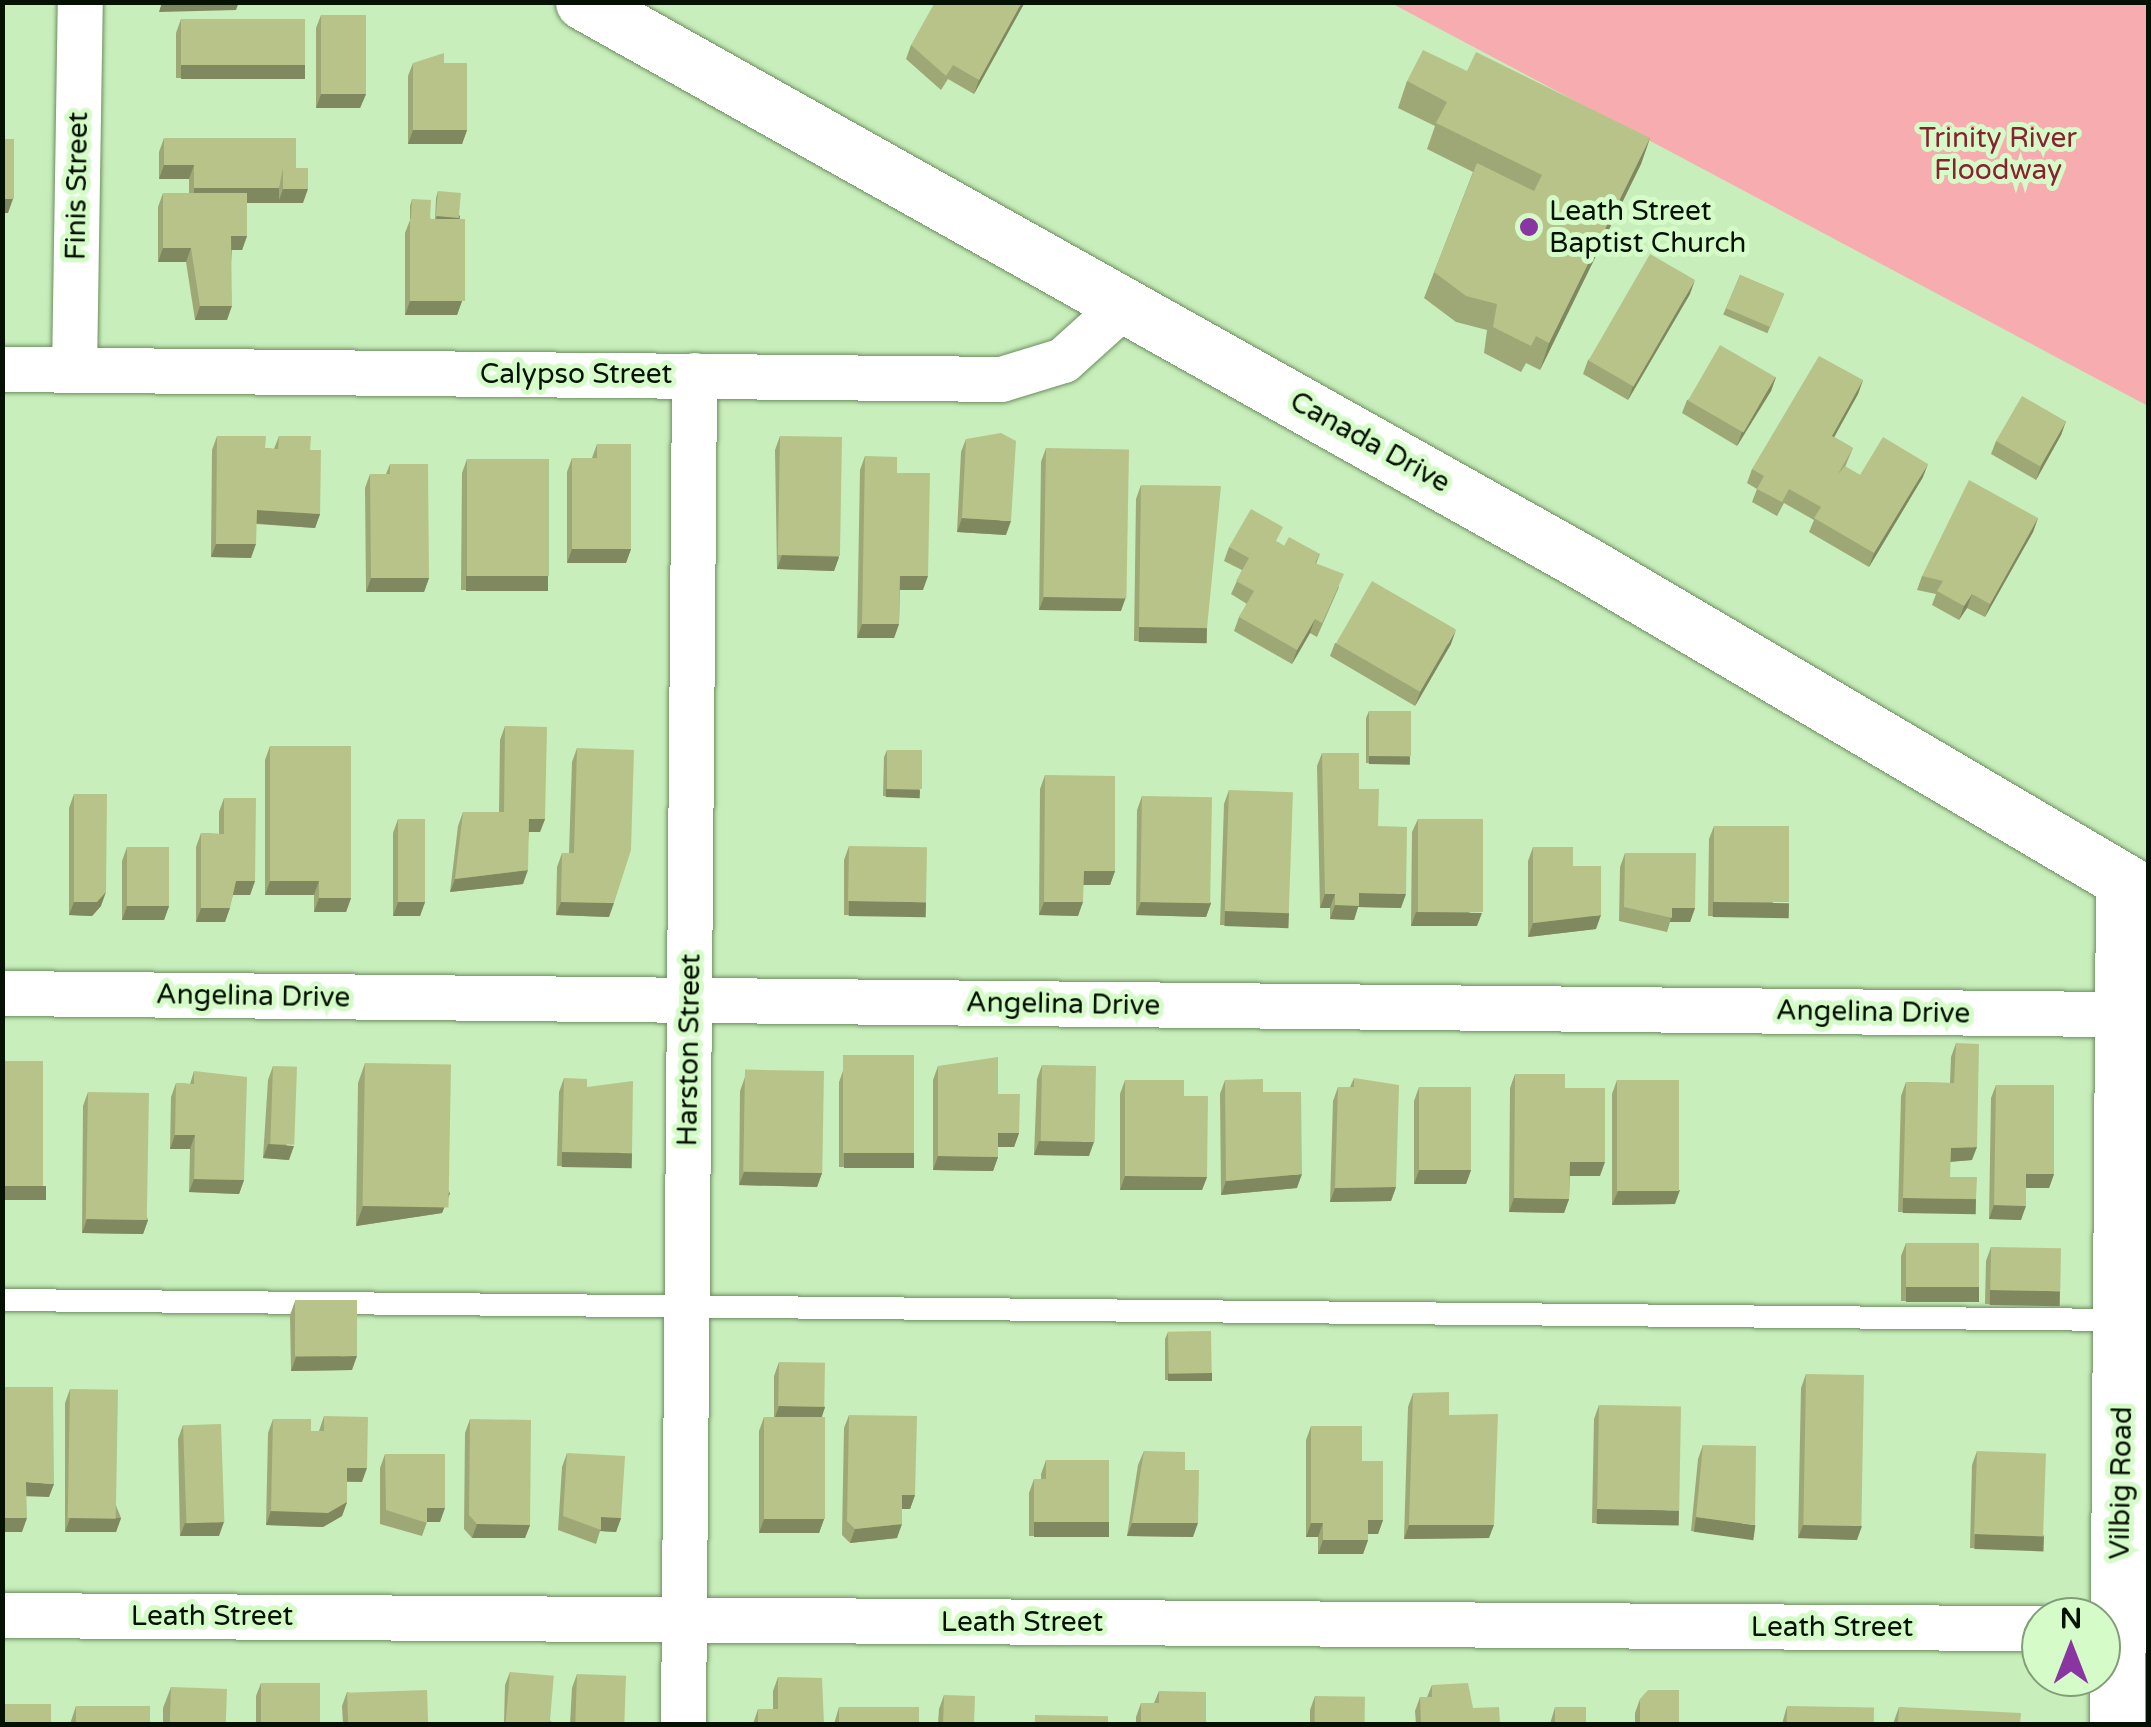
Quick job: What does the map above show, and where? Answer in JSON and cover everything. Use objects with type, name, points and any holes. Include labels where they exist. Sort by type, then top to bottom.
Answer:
[{"type":"street","name":"Finis Street","points":[[74,370],[80,2]]},
{"type":"street","name":"Canada Drive","points":[[583,2],[1125,304],[2136,888]]},
{"type":"street","name":"Calypso Street","points":[[2,369],[1002,379],[1062,360],[1125,304]]},
{"type":"street","name":"Harston Street","points":[[683,1724],[694,375]]},
{"type":"street","name":"Vilbig Road","points":[[2112,1597],[2125,1320],[2124,1014],[2136,888]]},
{"type":"street","name":"Angelina Drive","points":[[2,993],[2124,1014]]},
{"type":"street","name":"Leath Street","points":[[2,1615],[2021,1628]]},
{"type":"street","name":"Vilbig Road","points":[[2115,1697],[2117,1724]]},
{"type":"lane","points":[[2,1300],[2125,1320]]},
{"type":"green space","name":"Trinity River Floodway","points":[[1391,3],[2148,3],[2148,406]]},
{"type":"building","points":[[935,2],[1022,2],[979,80],[953,65],[946,76],[911,45]]},
{"type":"building","points":[[321,15],[366,15],[366,94],[321,94]]},
{"type":"building","points":[[181,19],[305,19],[305,65],[181,65]]},
{"type":"building","name":"Leath Street Baptist Church","points":[[1423,50],[1467,71],[1476,52],[1650,138],[1549,343],[1536,336],[1531,346],[1493,327],[1497,304],[1466,296],[1434,272],[1477,163],[1534,191],[1542,175],[1436,123],[1447,102],[1407,81]]},
{"type":"building","points":[[444,53],[444,63],[467,63],[467,130],[413,130],[413,63]]},
{"type":"building","points":[[164,138],[296,138],[296,168],[308,168],[308,189],[283,189],[283,168],[279,188],[194,188],[194,165],[164,165]]},
{"type":"building","points":[[2,139],[14,139],[14,199],[2,199]]},
{"type":"building","points":[[438,191],[461,193],[459,218],[436,216]]},
{"type":"building","points":[[163,193],[247,193],[247,236],[231,236],[232,306],[200,306],[191,248],[163,248]]},
{"type":"building","points":[[412,199],[431,200],[430,220],[411,219]]},
{"type":"building","points":[[410,219],[465,219],[465,301],[410,301]]},
{"type":"building","points":[[1650,254],[1695,280],[1634,387],[1588,361]]},
{"type":"building","points":[[1740,275],[1784,294],[1770,327],[1726,308]]},
{"type":"building","points":[[1720,345],[1775,377],[1743,432],[1688,400]]},
{"type":"building","points":[[1819,356],[1863,380],[1832,436],[1853,448],[1838,474],[1845,466],[1860,475],[1883,437],[1928,464],[1874,553],[1814,518],[1821,507],[1789,489],[1782,502],[1757,489],[1764,476],[1752,469]]},
{"type":"building","points":[[2022,396],[2066,421],[2040,467],[1996,441]]},
{"type":"building","points":[[1001,433],[1016,441],[1011,521],[962,518],[966,439]]},
{"type":"building","points":[[217,436],[266,436],[265,448],[278,449],[279,436],[311,436],[310,450],[321,450],[320,514],[257,510],[256,544],[216,544]]},
{"type":"building","points":[[780,436],[842,437],[840,556],[778,555]]},
{"type":"building","points":[[597,444],[631,444],[631,549],[572,549],[572,458],[597,458]]},
{"type":"building","points":[[1046,448],[1129,449],[1126,598],[1043,597]]},
{"type":"building","points":[[865,456],[897,457],[897,473],[930,473],[928,576],[900,576],[899,624],[862,624]]},
{"type":"building","points":[[467,459],[549,459],[549,576],[467,576]]},
{"type":"building","points":[[390,464],[428,464],[429,578],[371,578],[370,474],[390,474]]},
{"type":"building","points":[[1969,480],[2038,518],[1990,604],[1972,594],[1964,606],[1937,591],[1943,581],[1922,576]]},
{"type":"building","points":[[1141,485],[1221,486],[1207,628],[1139,627]]},
{"type":"building","points":[[1251,509],[1283,527],[1276,541],[1284,546],[1289,537],[1320,554],[1315,563],[1344,574],[1322,623],[1315,619],[1297,650],[1239,617],[1254,591],[1236,581],[1249,558],[1229,547]]},
{"type":"building","points":[[1372,581],[1456,630],[1420,692],[1336,643]]},
{"type":"building","points":[[1369,711],[1411,711],[1411,756],[1369,756]]},
{"type":"building","points":[[505,726],[547,727],[545,819],[529,819],[528,870],[455,879],[463,812],[504,812]]},
{"type":"building","points":[[270,746],[351,746],[351,898],[319,898],[319,881],[270,881]]},
{"type":"building","points":[[577,748],[634,750],[631,850],[614,903],[561,902],[562,853],[574,853]]},
{"type":"building","points":[[887,750],[922,750],[922,789],[887,789]]},
{"type":"building","points":[[1322,753],[1359,753],[1359,789],[1379,789],[1378,826],[1407,827],[1406,894],[1359,893],[1359,906],[1335,905],[1335,894],[1325,894]]},
{"type":"building","points":[[1045,775],[1115,776],[1115,871],[1084,871],[1083,902],[1044,902]]},
{"type":"building","points":[[1229,790],[1293,792],[1289,913],[1225,911]]},
{"type":"building","points":[[74,794],[107,794],[106,892],[97,902],[74,902]]},
{"type":"building","points":[[1142,796],[1212,797],[1210,903],[1140,902]]},
{"type":"building","points":[[224,798],[256,798],[255,881],[236,881],[230,908],[201,908],[201,833],[224,834]]},
{"type":"building","points":[[398,819],[425,819],[425,902],[398,902]]},
{"type":"building","points":[[1418,819],[1483,819],[1483,912],[1418,912]]},
{"type":"building","points":[[1714,826],[1789,826],[1789,902],[1714,902]]},
{"type":"building","points":[[849,846],[927,847],[926,902],[848,901]]},
{"type":"building","points":[[127,847],[169,847],[169,906],[127,906]]},
{"type":"building","points":[[1533,847],[1573,847],[1573,866],[1601,866],[1601,915],[1533,923]]},
{"type":"building","points":[[1625,853],[1696,853],[1695,908],[1672,908],[1672,918],[1624,907]]},
{"type":"building","points":[[1956,1043],[1979,1044],[1977,1147],[1951,1148],[1950,1177],[1977,1177],[1976,1199],[1903,1198],[1906,1082],[1954,1083]]},
{"type":"building","points":[[843,1055],[914,1055],[914,1153],[843,1153]]},
{"type":"building","points":[[998,1057],[998,1094],[1020,1094],[1019,1133],[998,1133],[998,1157],[938,1156],[938,1066]]},
{"type":"building","points":[[2,1061],[43,1061],[43,1186],[2,1186]]},
{"type":"building","points":[[365,1063],[451,1065],[448,1207],[363,1206]]},
{"type":"building","points":[[1042,1065],[1096,1066],[1095,1142],[1041,1141]]},
{"type":"building","points":[[273,1066],[297,1067],[294,1145],[270,1144]]},
{"type":"building","points":[[745,1070],[824,1071],[822,1173],[743,1172]]},
{"type":"building","points":[[194,1071],[247,1077],[244,1180],[194,1179],[195,1135],[175,1135],[176,1083],[194,1084]]},
{"type":"building","points":[[1515,1074],[1565,1074],[1565,1088],[1605,1088],[1605,1162],[1570,1162],[1569,1199],[1514,1198]]},
{"type":"building","points":[[564,1078],[587,1079],[587,1087],[633,1081],[632,1153],[562,1152]]},
{"type":"building","points":[[1354,1078],[1399,1085],[1396,1187],[1335,1188],[1338,1087],[1354,1087]]},
{"type":"building","points":[[1263,1079],[1263,1092],[1301,1092],[1302,1174],[1226,1181],[1225,1080]]},
{"type":"building","points":[[1125,1080],[1184,1080],[1184,1096],[1208,1096],[1207,1177],[1125,1176]]},
{"type":"building","points":[[1617,1080],[1679,1080],[1679,1191],[1617,1191]]},
{"type":"building","points":[[1996,1085],[2054,1085],[2054,1174],[2026,1174],[2026,1206],[1994,1205]]},
{"type":"building","points":[[1419,1087],[1471,1087],[1471,1170],[1419,1170]]},
{"type":"building","points":[[88,1092],[149,1093],[147,1220],[86,1219]]},
{"type":"building","points":[[1906,1243],[1979,1243],[1979,1287],[1906,1287]]},
{"type":"building","points":[[1991,1247],[2061,1248],[2060,1291],[1990,1290]]},
{"type":"building","points":[[295,1300],[357,1300],[357,1356],[295,1356]]},
{"type":"building","points":[[1211,1331],[1212,1373],[1169,1374],[1168,1332]]},
{"type":"building","points":[[779,1362],[825,1363],[824,1407],[778,1406]]},
{"type":"building","points":[[1806,1374],[1864,1375],[1861,1526],[1803,1525]]},
{"type":"building","points":[[2,1387],[53,1387],[54,1484],[26,1482],[27,1518],[2,1518]]},
{"type":"building","points":[[70,1389],[118,1390],[116,1519],[68,1518]]},
{"type":"building","points":[[1449,1392],[1449,1415],[1498,1414],[1494,1525],[1409,1525],[1413,1393]]},
{"type":"building","points":[[1599,1405],[1681,1406],[1679,1510],[1597,1509]]},
{"type":"building","points":[[849,1415],[917,1416],[915,1495],[902,1495],[902,1524],[855,1529],[847,1521]]},
{"type":"building","points":[[324,1416],[368,1417],[367,1468],[347,1468],[347,1502],[328,1513],[271,1511],[273,1419],[311,1419],[311,1431],[324,1431]]},
{"type":"building","points":[[764,1417],[825,1417],[825,1519],[764,1519]]},
{"type":"building","points":[[470,1419],[531,1420],[530,1525],[477,1524],[469,1515]]},
{"type":"building","points":[[221,1424],[224,1522],[186,1523],[183,1425]]},
{"type":"building","points":[[1311,1426],[1362,1426],[1362,1461],[1383,1461],[1383,1520],[1368,1520],[1368,1540],[1323,1540],[1323,1523],[1311,1523]]},
{"type":"building","points":[[1703,1445],[1756,1446],[1755,1525],[1696,1517]]},
{"type":"building","points":[[1144,1451],[1185,1452],[1185,1470],[1199,1470],[1198,1523],[1132,1523]]},
{"type":"building","points":[[1977,1451],[2046,1453],[2043,1536],[1974,1534]]},
{"type":"building","points":[[567,1453],[625,1456],[621,1518],[601,1517],[601,1530],[563,1516]]},
{"type":"building","points":[[385,1454],[445,1454],[445,1508],[427,1508],[427,1523],[386,1510]]},
{"type":"building","points":[[1046,1460],[1109,1460],[1109,1522],[1034,1522],[1034,1479],[1046,1479]]},
{"type":"building","points":[[510,1672],[554,1676],[550,1724],[505,1724]]},
{"type":"building","points":[[577,1674],[626,1676],[624,1724],[575,1724]]},
{"type":"building","points":[[778,1677],[822,1678],[824,1724],[758,1724],[758,1709],[778,1709]]},
{"type":"building","points":[[261,1683],[320,1683],[320,1722],[333,1724],[261,1724]]},
{"type":"building","points":[[1468,1683],[1473,1708],[1499,1707],[1500,1724],[1421,1724],[1420,1697],[1432,1697],[1432,1685]]},
{"type":"building","points":[[171,1687],[227,1689],[226,1724],[170,1724]]},
{"type":"building","points":[[427,1690],[428,1724],[348,1724],[347,1693]]},
{"type":"building","points":[[1648,1690],[1679,1690],[1679,1724],[1640,1724],[1640,1699]]},
{"type":"building","points":[[1159,1691],[1206,1692],[1206,1724],[1141,1724],[1141,1703],[1159,1703]]},
{"type":"building","points":[[944,1695],[975,1696],[974,1724],[943,1724]]},
{"type":"building","points":[[1315,1696],[1365,1697],[1365,1724],[1315,1724]]},
{"type":"building","points":[[2,1704],[51,1704],[51,1724],[2,1724]]},
{"type":"building","points":[[76,1706],[150,1706],[150,1724],[76,1724]]},
{"type":"building","points":[[1787,1706],[1874,1708],[1874,1724],[1787,1724]]},
{"type":"building","points":[[839,1707],[919,1707],[919,1724],[839,1724]]},
{"type":"building","points":[[1555,1707],[1586,1707],[1586,1724],[1555,1724]]},
{"type":"building","points":[[1899,1707],[2021,1713],[2020,1724],[1898,1724]]},
{"type":"building","points":[[1035,1715],[1108,1716],[1108,1724],[1035,1724]]},
{"type":"place","name":"Leath Street Baptist Church","points":[[1529,227]]}]
